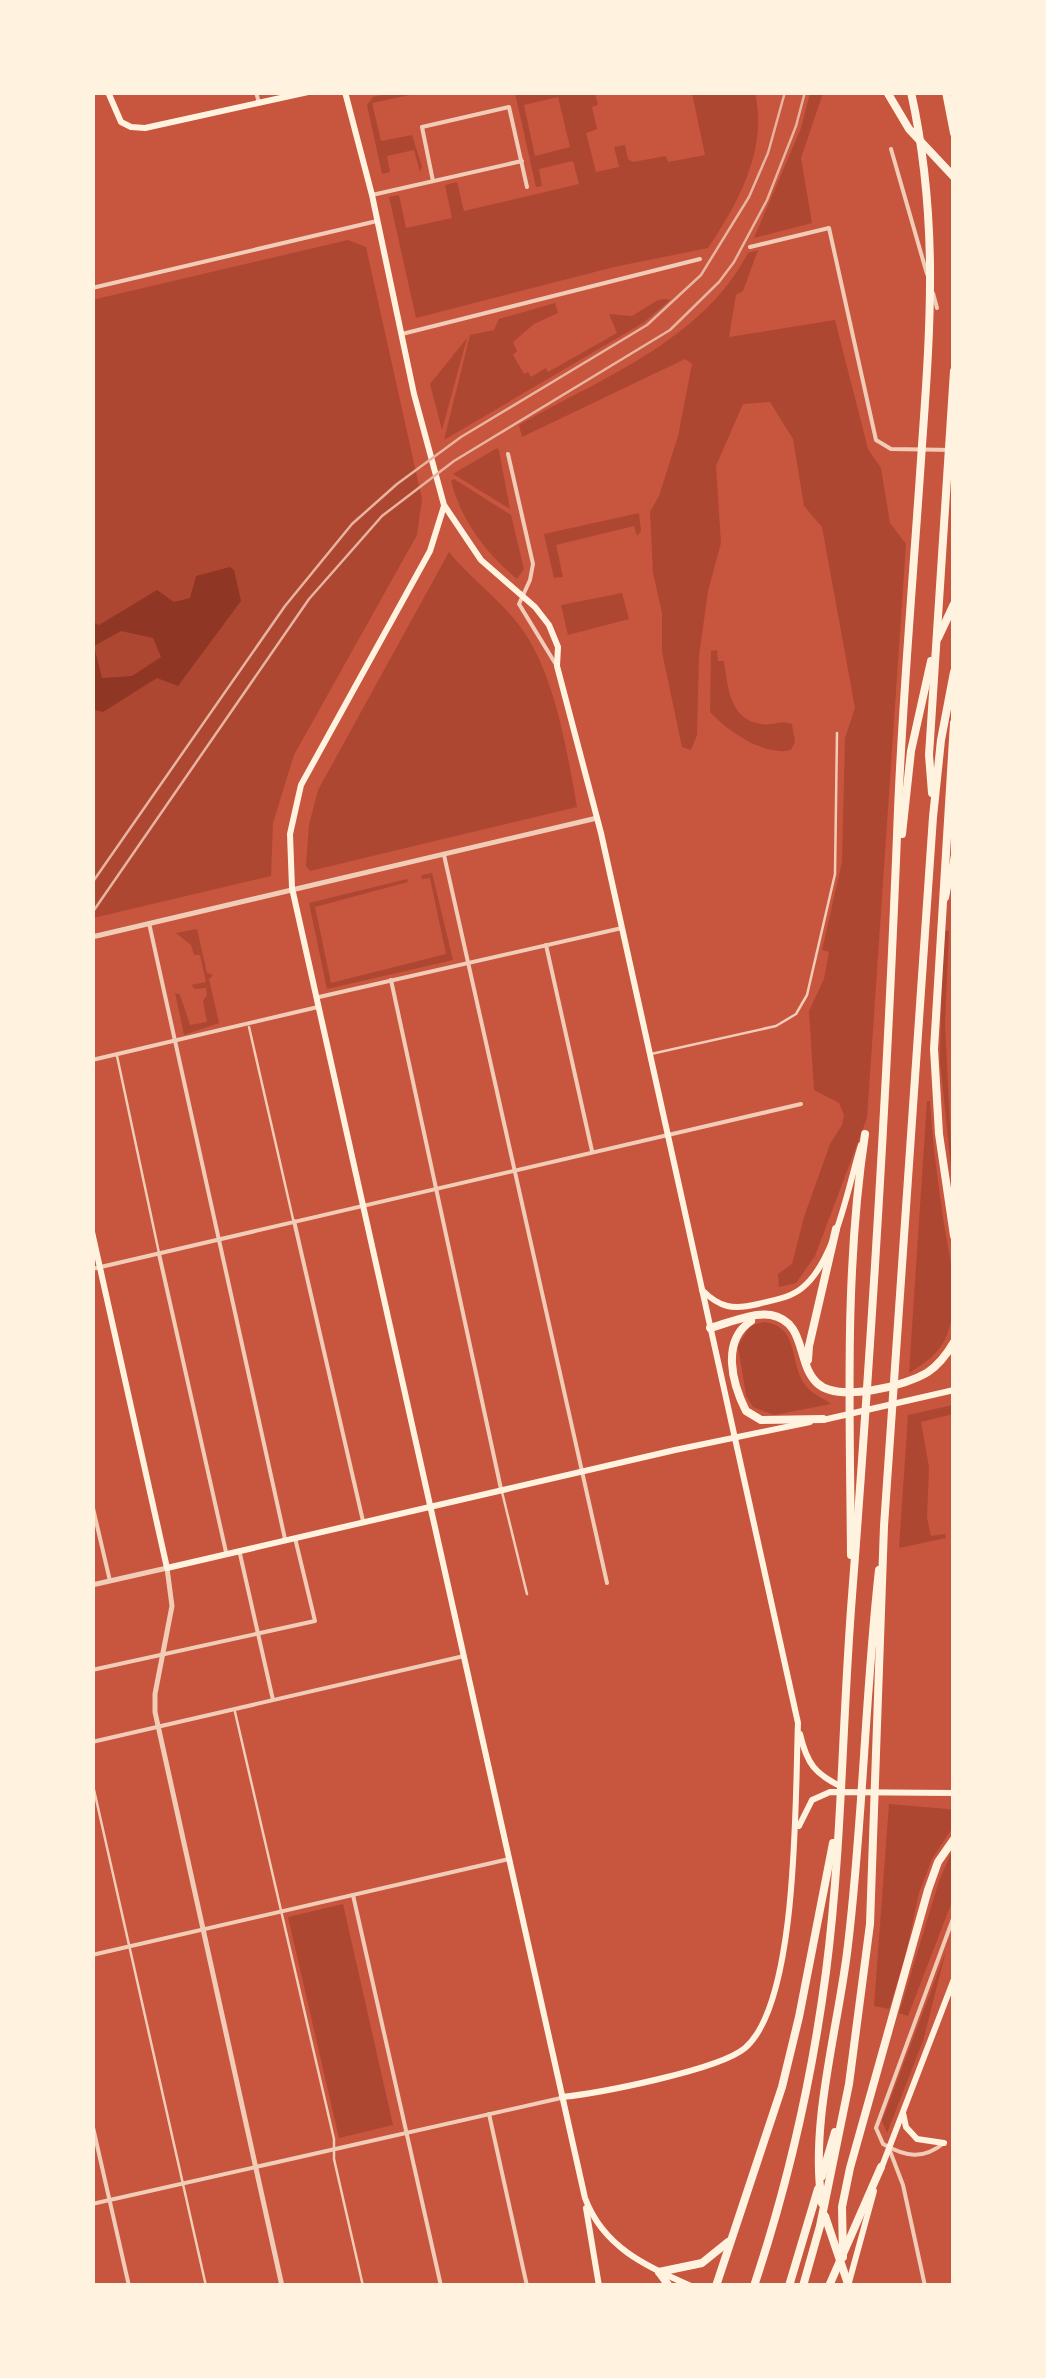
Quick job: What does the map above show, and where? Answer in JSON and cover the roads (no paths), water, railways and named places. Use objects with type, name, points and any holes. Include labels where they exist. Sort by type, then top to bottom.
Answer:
[{"type":"highway","points":[[886,92],[909,129],[954,177]]},
{"type":"highway","points":[[754,2286],[788,2168],[816,2039],[828,1955],[866,1434],[932,260],[929,195],[911,92]]},
{"type":"highway","points":[[948,93],[954,116]]},
{"type":"highway","points":[[948,93],[954,133]]},
{"type":"highway","points":[[934,817],[930,755],[954,372]]},
{"type":"highway","points":[[897,878],[919,709],[936,642],[954,604]]},
{"type":"highway","points":[[848,2284],[832,2246],[820,2188],[820,2133],[852,1916],[940,740],[954,672]]},
{"type":"highway","points":[[954,723],[934,1049],[938,1120],[954,1236]]},
{"type":"highway","points":[[852,1600],[850,1258],[864,1134]]},
{"type":"highway","points":[[810,1374],[809,1346],[836,1229]]},
{"type":"highway","points":[[710,1328],[772,1315],[795,1330],[810,1374],[827,1390],[840,1392],[908,1382],[939,1364],[954,1342]]},
{"type":"highway","points":[[760,1316],[744,1325],[732,1343],[731,1354],[746,1410],[761,1420],[823,1420]]},
{"type":"highway","points":[[803,2286],[820,2226],[849,2084],[870,1924],[884,1526]]},
{"type":"highway","points":[[716,2286],[789,2062],[839,1809]]},
{"type":"highway","points":[[848,2284],[841,2237],[844,2192],[933,1874],[952,1842]]},
{"type":"highway","points":[[789,2286],[849,2084]]},
{"type":"highway","points":[[829,2286],[881,2167]]},
{"type":"highway","points":[[670,2286],[659,2272],[702,2263],[734,2234]]},
{"type":"main road","points":[[108,92],[121,122],[131,128],[308,92]]},
{"type":"main road","points":[[346,92],[428,450],[444,504],[481,560],[521,594],[552,631],[558,647],[557,666],[597,818],[798,1723],[810,1766],[819,1776],[848,1790]]},
{"type":"main road","points":[[444,504],[430,551],[302,785],[290,834],[292,888],[582,2187],[599,2286]]},
{"type":"main road","points":[[944,910],[954,854]]},
{"type":"main road","points":[[702,1290],[716,1303],[730,1308],[792,1294],[818,1272],[836,1229],[864,1134]]},
{"type":"main road","points":[[92,1232],[96,1268],[167,1568],[582,1471],[954,1390]]},
{"type":"main road","points":[[562,2098],[708,2066],[739,2052],[756,2037],[776,1995],[797,1832],[798,1723]]},
{"type":"main road","points":[[797,1832],[812,1800],[823,1794],[848,1790],[954,1797]]},
{"type":"main road","points":[[848,2284],[881,2167],[954,1979]]},
{"type":"main road","points":[[903,2112],[906,2127],[917,2139],[944,2142]]},
{"type":"main road","points":[[582,2187],[593,2217],[606,2234],[635,2259],[691,2286]]},
{"type":"street","points":[[256,92],[259,104]]},
{"type":"street","points":[[434,180],[422,127],[509,107],[527,186]]},
{"type":"street","points":[[891,149],[937,308]]},
{"type":"street","points":[[372,195],[522,161]]},
{"type":"street","points":[[92,288],[378,222]]},
{"type":"street","points":[[750,247],[828,228],[875,435],[882,446],[954,450]]},
{"type":"street","points":[[402,334],[700,259]]},
{"type":"street","points":[[508,454],[532,564],[530,580],[519,604],[557,666]]},
{"type":"street","points":[[92,937],[597,818]]},
{"type":"street","points":[[444,853],[607,1583]]},
{"type":"street","points":[[149,923],[285,1540]]},
{"type":"street","points":[[92,1060],[249,1025],[390,980],[622,928]]},
{"type":"street","points":[[546,945],[592,1153]]},
{"type":"street","points":[[390,980],[501,1490]]},
{"type":"street","points":[[96,1268],[801,1104]]},
{"type":"street","points":[[294,1222],[363,1521]]},
{"type":"street","points":[[159,1254],[227,1554]]},
{"type":"street","points":[[92,1504],[110,1581]]},
{"type":"street","points":[[92,1670],[315,1620],[296,1538]]},
{"type":"street","points":[[240,1552],[273,1700]]},
{"type":"street","points":[[92,1585],[167,1568],[172,1606],[155,1694],[158,1727],[282,2286]]},
{"type":"street","points":[[92,1742],[464,1656]]},
{"type":"street","points":[[92,1955],[509,1859]]},
{"type":"street","points":[[353,1895],[441,2286]]},
{"type":"street","points":[[925,2286],[901,2178],[888,2147],[877,2134],[877,2120],[954,1916]]},
{"type":"street","points":[[92,2204],[562,2098]]},
{"type":"street","points":[[488,2113],[527,2286]]},
{"type":"street","points":[[92,2123],[129,2286]]},
{"type":"street","points":[[888,2147],[919,2156],[944,2142]]},
{"type":"lane","points":[[650,1054],[776,1026],[796,1014],[802,1004],[836,864],[837,734]]},
{"type":"lane","points":[[249,1025],[294,1222]]},
{"type":"lane","points":[[117,1054],[159,1254]]},
{"type":"lane","points":[[501,1490],[526,1594]]},
{"type":"lane","points":[[234,1709],[362,2286]]},
{"type":"lane","points":[[92,1781],[206,2286]]},
{"type":"railway","points":[[92,883],[285,606],[352,524],[397,484],[461,437],[647,325],[701,275],[749,197],[768,153],[785,92]]},
{"type":"railway","points":[[92,913],[309,599],[382,516],[454,461],[670,330],[719,282],[767,200],[805,92]]}]
